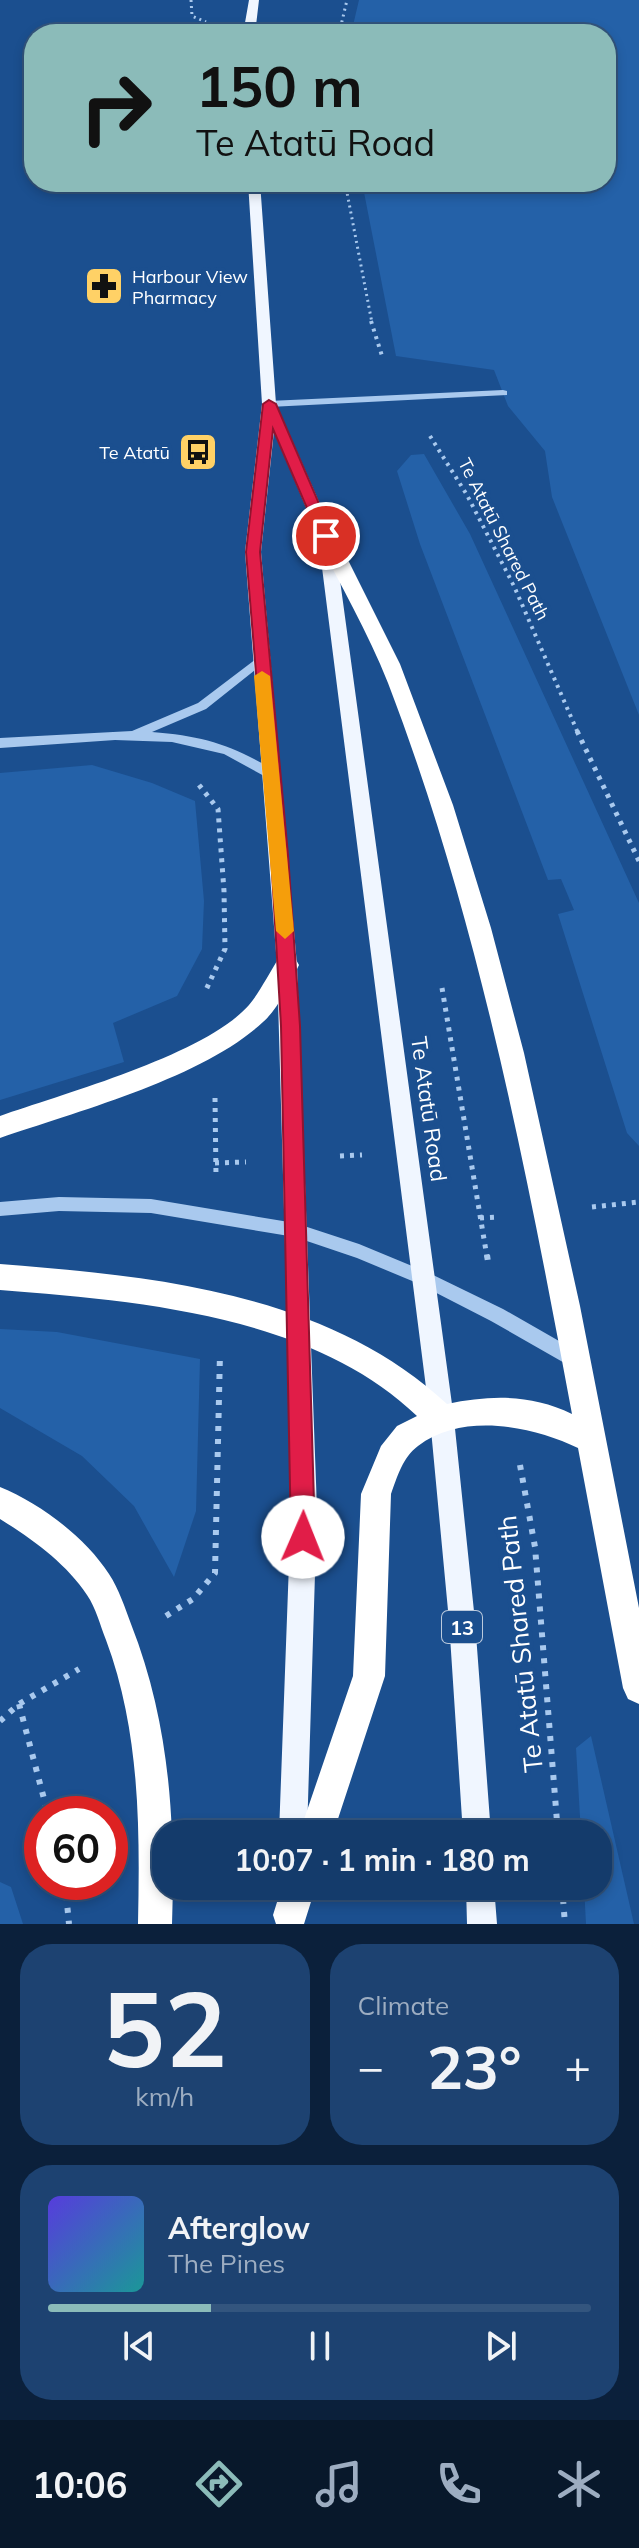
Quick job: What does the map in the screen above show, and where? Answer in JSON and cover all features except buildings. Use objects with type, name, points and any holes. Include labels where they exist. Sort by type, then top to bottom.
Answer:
[{"type":"highway","points":[[326,536],[397,681],[471,891],[517,1066],[639,1688]]},
{"type":"highway","points":[[0,1127],[125,1083],[214,1046],[257,1013],[287,965]]},
{"type":"highway","points":[[0,1277],[77,1283],[184,1298],[299,1328],[376,1365],[407,1386],[442,1419]]},
{"type":"highway","points":[[321,1820],[369,1676],[376,1494],[391,1456],[407,1436],[442,1419],[479,1412],[511,1411],[552,1420],[589,1438]]},
{"type":"highway","points":[[0,1502],[68,1548],[99,1585],[123,1642],[150,1737],[155,1924]]},
{"type":"main road","points":[[250,24],[254,0]]},
{"type":"main road","name":"Te Atatū Road","points":[[255,192],[269,404],[253,552],[287,965],[304,1509],[293,1820]]},
{"type":"main road","name":"Te Atatū Road","points":[[269,404],[326,536],[442,1419],[462,1621],[476,1820]]},
{"type":"main road","points":[[481,1900],[482,1924]]},
{"type":"street","points":[[269,404],[405,395],[503,393]]},
{"type":"street","points":[[136,733],[202,706],[260,660]]},
{"type":"street","points":[[0,743],[136,733],[194,741],[230,751],[271,774]]},
{"type":"street","points":[[0,1209],[59,1204],[151,1206],[295,1230],[359,1251],[423,1278],[574,1359]]},
{"type":"path","points":[[191,0],[192,16],[206,22]]},
{"type":"path","points":[[341,24],[347,0]]},
{"type":"path","name":"Te Atatū Shared Path","points":[[347,192],[371,320],[385,367],[467,495],[514,586],[571,719],[639,861]]},
{"type":"path","points":[[196,781],[218,809],[224,891],[225,949],[203,998]]},
{"type":"path","points":[[441,982],[489,1264]]},
{"type":"path","points":[[215,1096],[215,1163],[468,1149]]},
{"type":"path","points":[[630,1203],[639,1202]]},
{"type":"path","points":[[480,1218],[505,1216]]},
{"type":"path","points":[[193,1599],[215,1573],[220,1358]]},
{"type":"path","name":"Te Atatū Shared Path","points":[[517,1450],[535,1547],[557,1820]]},
{"type":"path","points":[[0,1721],[19,1704],[43,1796]]},
{"type":"path","points":[[67,1900],[69,1924]]},
{"type":"path","points":[[563,1900],[565,1924]]},
{"type":"shaded area","points":[[359,0],[639,0],[639,715],[552,497],[545,451],[508,406],[494,370],[396,356],[364,192],[616,192],[616,24],[353,24]]},
{"type":"shaded area","points":[[424,454],[470,534],[639,903],[639,1146],[627,1133],[558,914],[574,910],[561,879],[548,880],[420,544],[397,471],[411,455]]},
{"type":"shaded area","points":[[92,765],[152,783],[195,801],[204,901],[202,949],[177,996],[113,1023],[124,1062],[0,1100],[0,773]]},
{"type":"shaded area","points":[[0,1329],[57,1332],[200,1359],[196,1511],[174,1577],[134,1506],[82,1456],[0,1408]]},
{"type":"shaded area","points":[[591,1736],[610,1820],[580,1820],[576,1748]]},
{"type":"shaded area","points":[[612,1828],[634,1924],[586,1924],[585,1900],[612,1900]]},
{"type":"shaded area","points":[[0,1882],[11,1887],[23,1924],[0,1924]]},
{"type":"slow traffic","points":[[262,676],[285,931]]},
{"type":"place","name":"Harbour View Pharmacy","points":[[104,286]]},
{"type":"place","name":"Te Atatū","points":[[198,452]]},
{"type":"route","points":[[303,1537],[290,1026],[280,855],[260,660],[253,552],[269,404],[326,536]]}]
